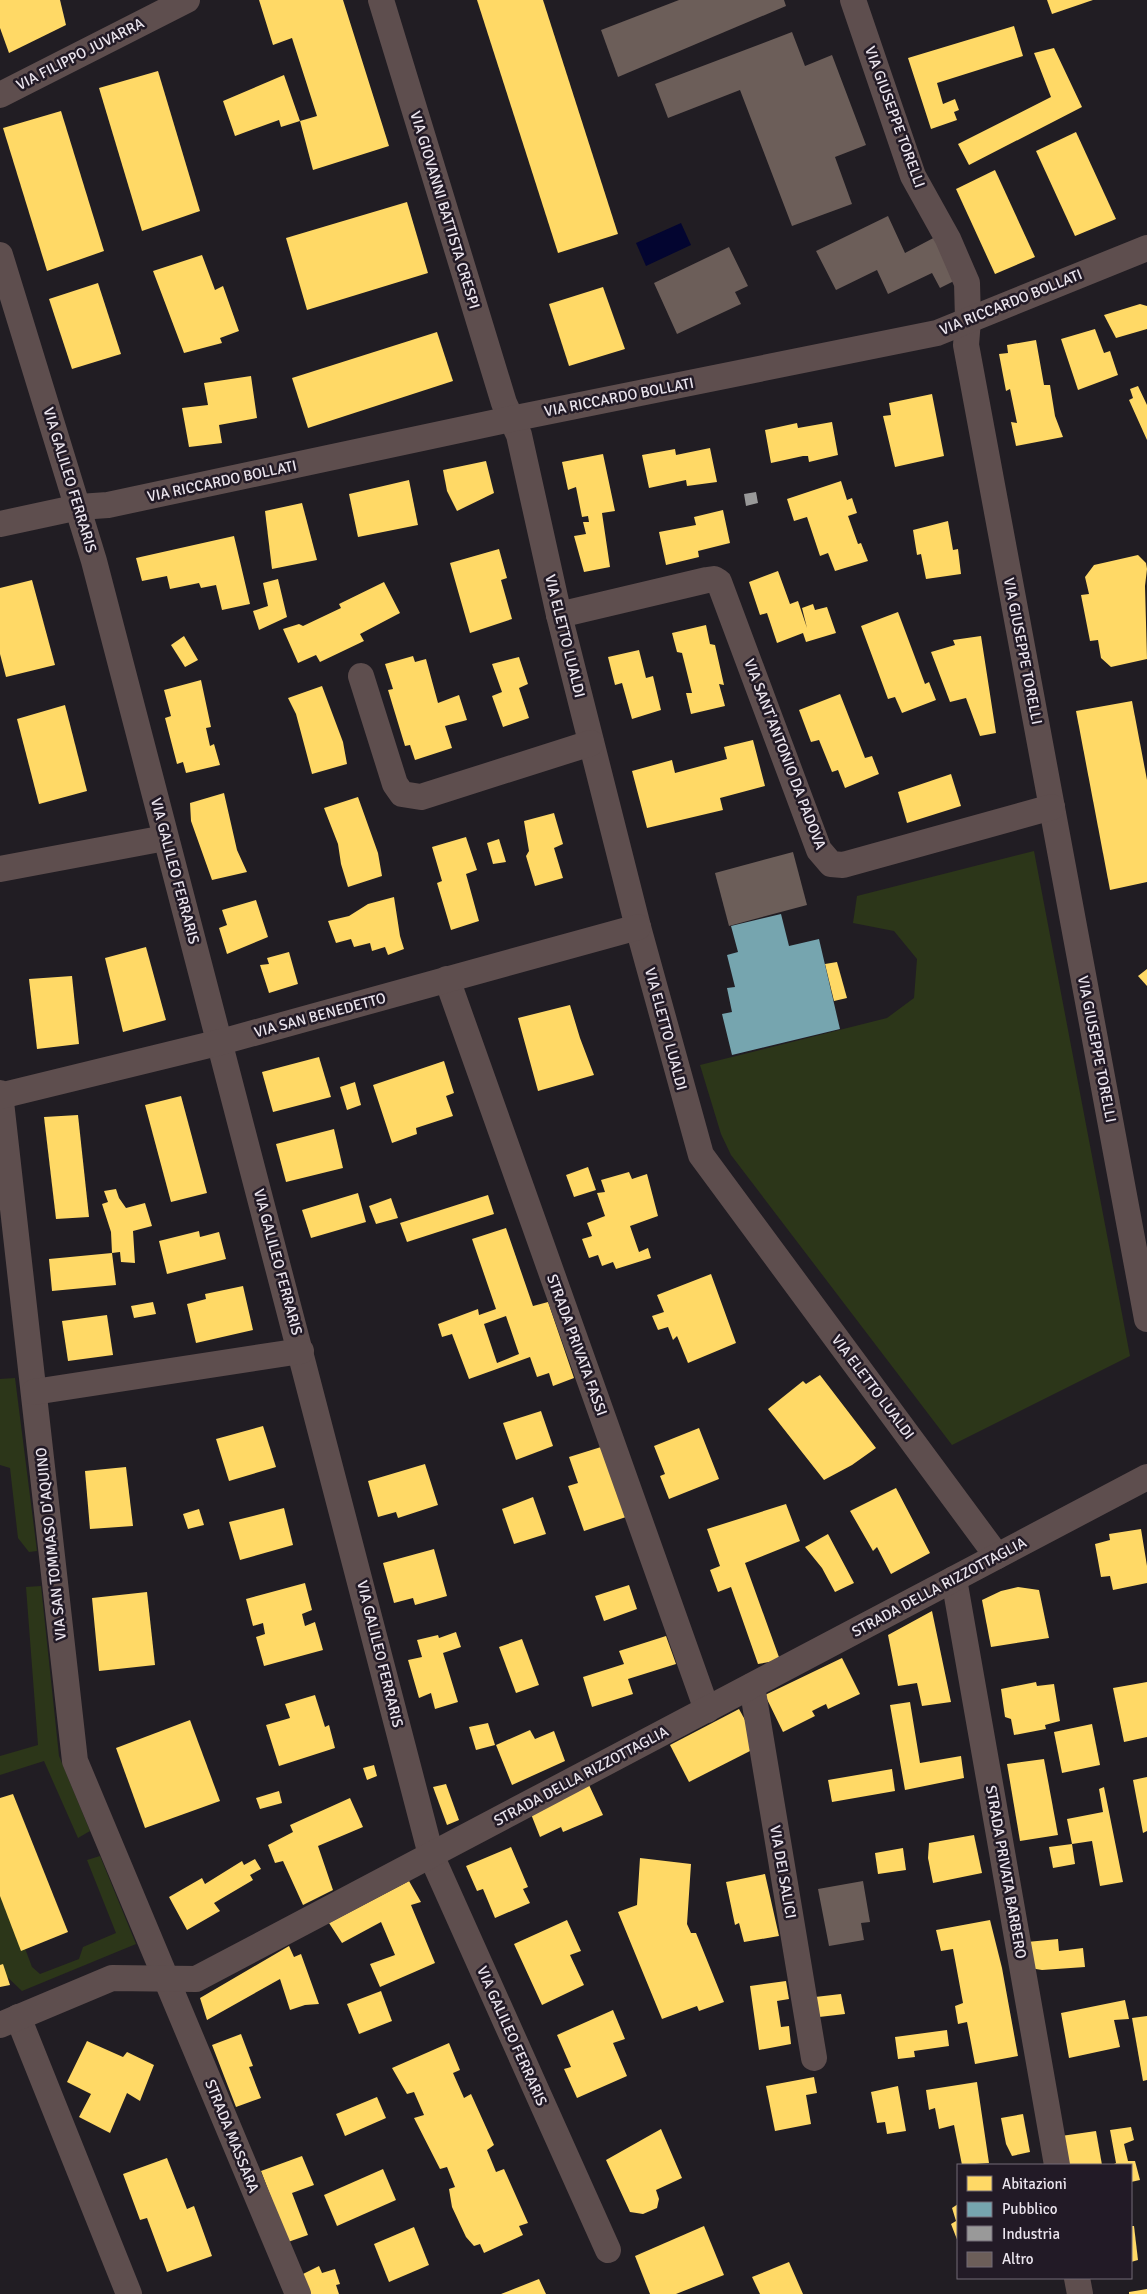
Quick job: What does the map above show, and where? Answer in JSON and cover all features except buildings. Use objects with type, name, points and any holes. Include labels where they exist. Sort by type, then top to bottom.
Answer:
[{"type":"street","name":"VIA FILIPPO JUVARRA","points":[[0,94],[187,0]]},
{"type":"street","name":"VIA GIOVANNI BATTISTA CRESPI","points":[[381,0],[504,403],[511,418]]},
{"type":"street","name":"VIA GIUSEPPE TORELLI","points":[[853,0],[913,176],[948,239],[967,283],[968,320],[966,345],[1147,1319]]},
{"type":"street","name":"VIA RICCARDO BOLLATI","points":[[0,524],[79,506],[108,505],[511,418],[937,333],[1147,248]]},
{"type":"street","name":"VIA GALILEO FERRARIS","points":[[0,255],[79,506],[165,838],[221,1042],[432,1855],[608,2250]]},
{"type":"street","name":"VIA ELETTO LUALDI","points":[[511,418],[519,435],[559,615],[638,927],[701,1155],[997,1556]]},
{"type":"street","name":"VIA SANT'ANTONIO DA PADOVA","points":[[559,615],[707,580],[714,579],[720,582],[819,850],[831,864],[843,865],[1052,807]]},
{"type":"street","points":[[361,676],[395,784],[402,794],[421,797],[591,743]]},
{"type":"street","points":[[0,869],[165,838]]},
{"type":"street","name":"VIA SAN BENEDETTO","points":[[0,1095],[221,1042],[638,927]]},
{"type":"street","name":"STRADA PRIVATA FASSI","points":[[447,979],[707,1710]]},
{"type":"street","name":"VIA SAN TOMMASO D'AQUINO","points":[[0,1095],[75,1761],[167,1978]]},
{"type":"street","points":[[34,1392],[301,1351]]},
{"type":"street","name":"STRADA DELLA RIZZOTTAGLIA","points":[[9,2021],[112,1978],[196,1979],[1147,1477]]},
{"type":"street","name":"STRADA PRIVATA BARBERO","points":[[954,1579],[1057,2164]]},
{"type":"street","name":"VIA DEI SALICI","points":[[752,1686],[814,2058]]},
{"type":"street","name":"STRADA MASSARA","points":[[167,1978],[298,2294]]},
{"type":"street","points":[[9,2021],[129,2294]]},
{"type":"street","points":[[1077,2279],[1080,2294]]},
{"type":"green space","points":[[1034,851],[1130,1356],[952,1445],[731,1155],[721,1134],[700,1065],[887,1018],[914,998],[917,959],[894,931],[853,923],[857,896]]},
{"type":"green space","points":[[15,1378],[37,1551],[29,1552],[18,1538],[10,1468],[0,1465],[0,1379]]},
{"type":"green space","points":[[41,1586],[59,1756],[90,1831],[78,1838],[44,1761],[0,1775],[0,1756],[38,1745],[26,1587]]},
{"type":"green space","points":[[100,1856],[136,1944],[22,1991],[0,1970],[0,1882],[32,1967],[40,1974],[79,1959],[83,1947],[116,1933],[87,1860]]},
{"type":"shaded area","points":[[681,223],[691,245],[646,266],[636,243]]}]
